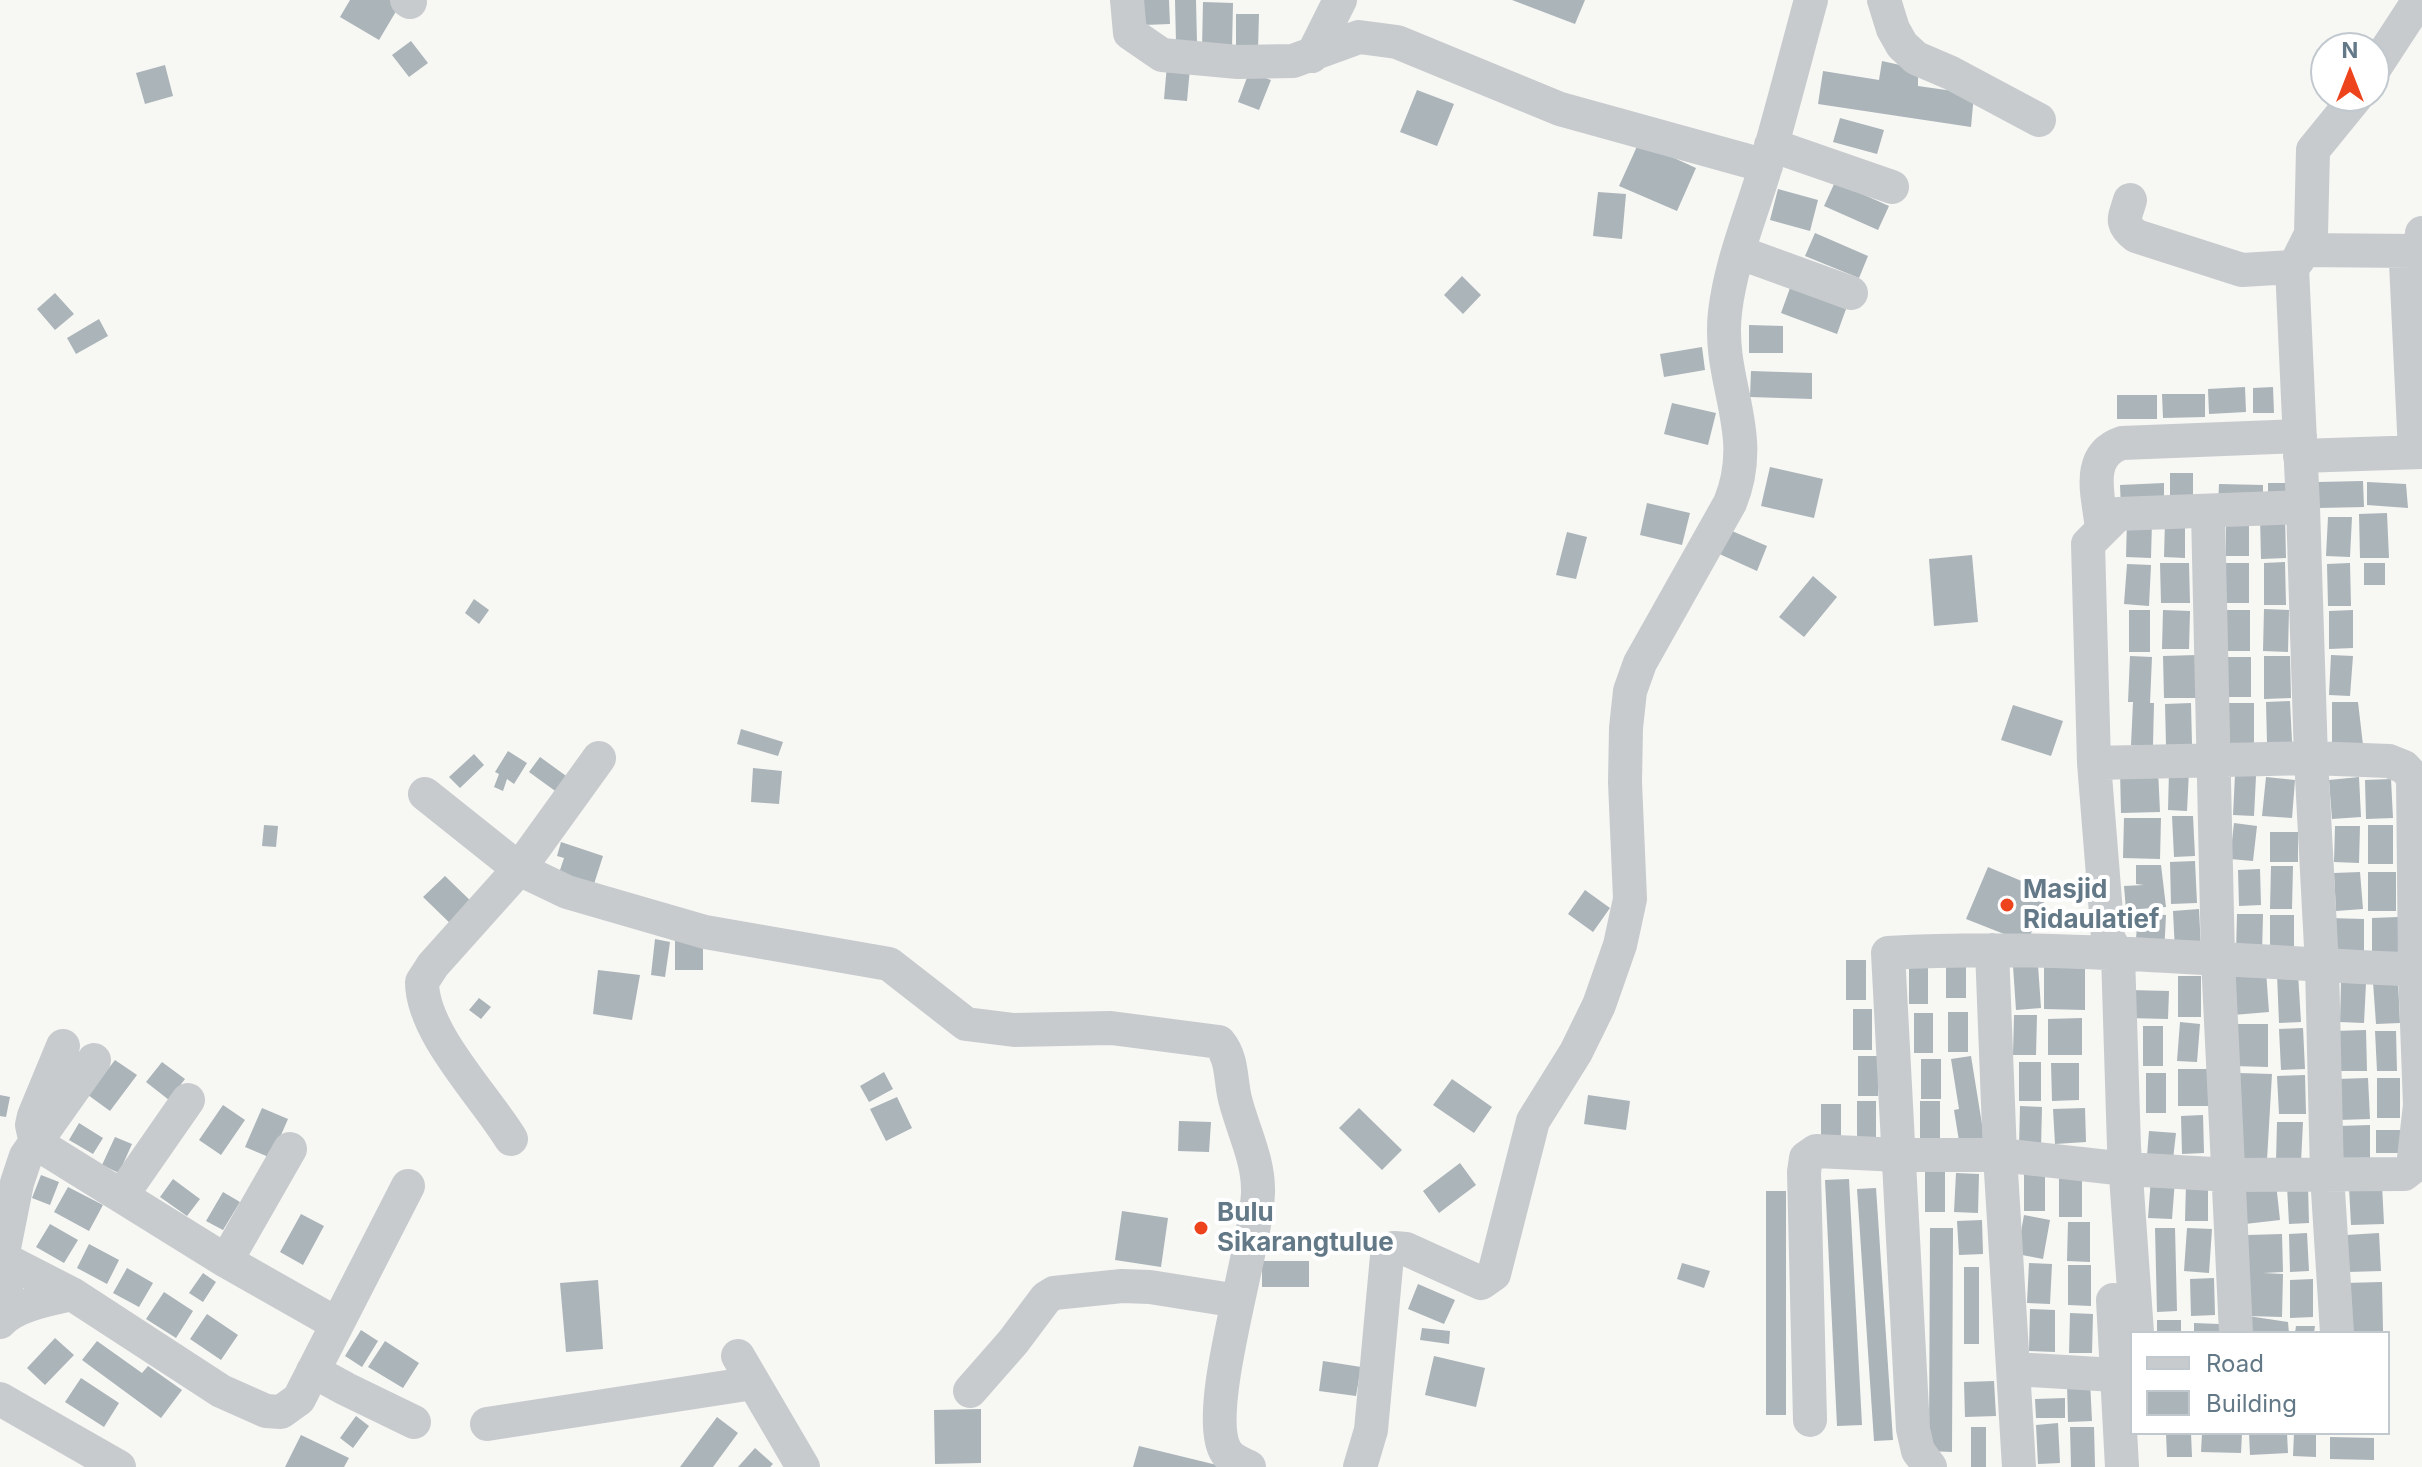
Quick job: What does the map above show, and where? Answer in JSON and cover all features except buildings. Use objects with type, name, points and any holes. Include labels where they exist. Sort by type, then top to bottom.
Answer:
[{"type":"street","points":[[1127,0],[1130,33],[1162,55],[1209,61],[1276,63],[1312,56],[1359,37],[1397,42],[1560,109],[1769,155],[1892,187]]},
{"type":"street","points":[[1312,56],[1340,0]]},
{"type":"street","points":[[1360,1467],[1371,1430],[1387,1256],[1394,1248],[1406,1249],[1481,1283],[1494,1274],[1533,1121],[1582,1041],[1599,1005],[1620,945],[1630,899],[1625,782],[1630,691],[1640,663],[1730,503],[1741,465],[1742,440],[1723,348],[1725,311],[1738,252],[1769,155],[1811,0]]},
{"type":"street","points":[[1884,0],[1893,29],[1902,45],[1916,58],[2039,120]]},
{"type":"street","points":[[2390,49],[2416,16]]},
{"type":"street","points":[[2337,1331],[2327,1175],[2322,966],[2311,758],[2297,258],[2311,234],[2313,150],[2344,112]]},
{"type":"street","points":[[2130,200],[2124,222],[2126,229],[2136,236],[2242,270],[2297,258],[2418,242]]},
{"type":"street","points":[[2102,529],[2096,466],[2103,454],[2122,443],[2300,446],[2418,452],[2406,263],[2418,242]]},
{"type":"street","points":[[1738,252],[1851,293]]},
{"type":"street","points":[[2122,1467],[2125,1376],[2108,949],[2094,763],[2088,544],[2118,514],[2303,507]]},
{"type":"street","points":[[2208,512],[2218,959],[2236,1331]]},
{"type":"street","points":[[511,1139],[462,1072],[426,1010],[422,982],[433,965],[519,869],[599,758]]},
{"type":"street","points":[[1810,1420],[1806,1158],[1816,1151],[2000,1155],[2115,1168],[2230,1175],[2404,1174],[2413,1167],[2420,1105],[2418,799],[2413,777],[2404,767],[2389,761],[2311,758],[2094,763]]},
{"type":"street","points":[[425,794],[519,869],[567,892],[705,932],[889,964],[966,1024],[1014,1030],[1111,1028],[1219,1042],[1228,1053],[1234,1094],[1257,1171],[1256,1209],[1219,1419],[1223,1448],[1227,1454],[1249,1467]]},
{"type":"street","points":[[1930,1467],[1918,1451],[1913,1429],[1888,953],[1953,949],[2108,949],[2218,959],[2418,970]]},
{"type":"street","points":[[1992,950],[2000,1155],[2019,1467]]},
{"type":"street","points":[[63,1046],[34,1116],[32,1125],[36,1143],[226,1261],[337,1324]]},
{"type":"street","points":[[2,1320],[7,1275],[1,1257],[26,1156],[94,1060]]},
{"type":"street","points":[[122,1195],[188,1100]]},
{"type":"street","points":[[226,1261],[290,1149]]},
{"type":"street","points":[[2115,1168],[2137,1331]]},
{"type":"street","points":[[1,1257],[72,1294],[221,1391],[266,1411],[281,1412],[299,1399],[408,1186]]},
{"type":"street","points":[[970,1391],[1046,1298],[1054,1293],[1122,1286],[1150,1287],[1238,1301]]},
{"type":"street","points":[[2,1320],[49,1299],[72,1294]]},
{"type":"street","points":[[2014,1369],[2125,1376]]},
{"type":"street","points":[[487,1424],[746,1370],[797,1464]]},
{"type":"street","points":[[313,1371],[414,1422]]},
{"type":"street","points":[[0,1399],[119,1467]]},
{"type":"street","points":[[2144,1435],[2146,1467]]},
{"type":"place","name":"Masjid Ridaulatief","points":[[2007,905]]},
{"type":"place","name":"Bulu Sikarangtulue","points":[[1201,1228]]}]
